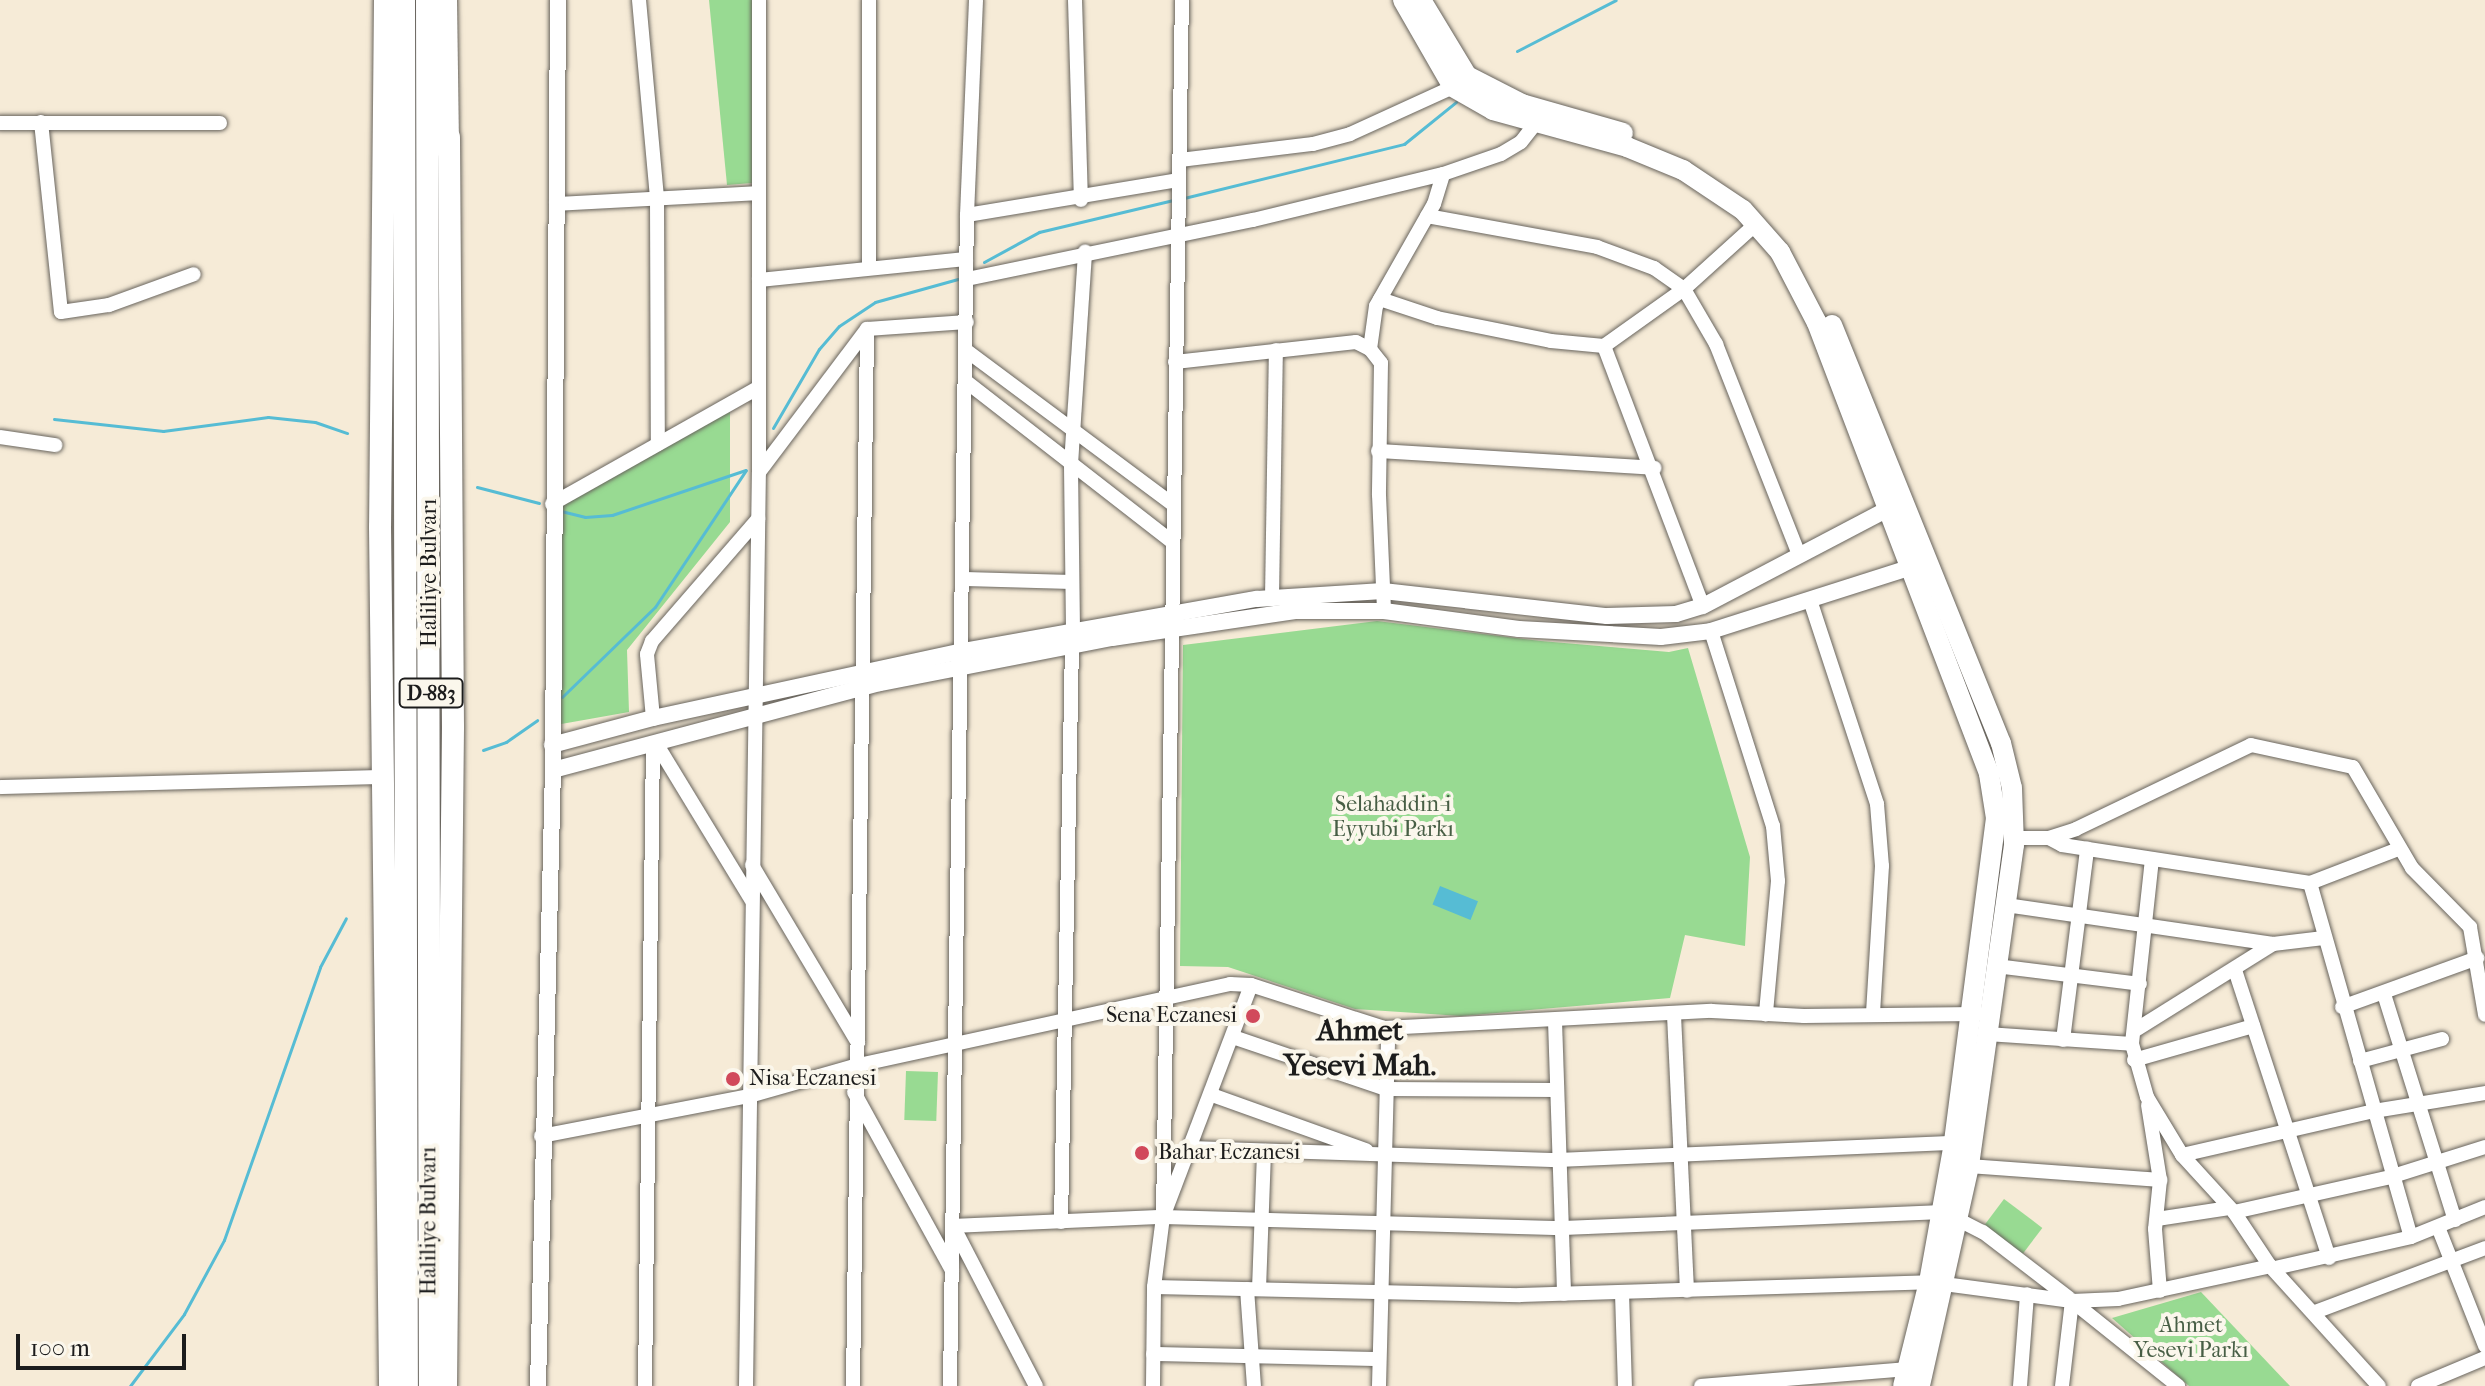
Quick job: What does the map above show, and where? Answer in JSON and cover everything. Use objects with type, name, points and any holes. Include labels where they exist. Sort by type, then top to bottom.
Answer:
[{"type":"highway","points":[[385,0],[382,777],[390,1386]]},
{"type":"highway","name":"Haliliye Bulvarı","points":[[404,0],[407,1386]]},
{"type":"highway","name":"Haliliye Bulvarı","points":[[427,0],[432,769],[430,1386]]},
{"type":"highway","points":[[446,0],[453,727],[447,1001],[446,1386]]},
{"type":"highway","points":[[430,391],[449,137]]},
{"type":"highway","points":[[385,210],[405,386]]},
{"type":"highway","points":[[432,769],[447,1001]]},
{"type":"highway","points":[[387,1017],[406,771]]},
{"type":"main road","points":[[1403,0],[1453,87],[1483,105],[1535,124],[1660,158],[1706,183],[1757,223],[1808,300],[1989,774],[1996,818],[1983,1020],[1969,1166],[1950,1216]]},
{"type":"main road","points":[[1421,0],[1467,76],[1522,104],[1645,139],[1685,158],[1746,197],[1795,251],[1826,311],[2001,743],[2012,788],[2014,838],[2006,905],[1996,966],[1954,1143],[1950,1216],[1920,1386]]},
{"type":"main road","points":[[1905,1377],[1936,1283]]},
{"type":"street","points":[[538,1386],[541,1136],[553,770],[552,504],[558,0]]},
{"type":"street","points":[[639,0],[657,199],[658,444]]},
{"type":"street","points":[[746,1386],[759,472],[759,0]]},
{"type":"street","points":[[869,0],[869,268]]},
{"type":"street","points":[[950,1386],[968,383],[966,259],[976,0]]},
{"type":"street","points":[[1075,0],[1081,200]]},
{"type":"street","points":[[1153,1386],[1154,1287],[1163,1217],[1182,0]]},
{"type":"street","points":[[1180,160],[1313,144],[1350,134],[1453,87]]},
{"type":"street","points":[[41,122],[61,312],[122,302],[194,274]]},
{"type":"street","points":[[0,123],[220,123]]},
{"type":"street","points":[[967,279],[1177,229],[1443,174],[1501,154],[1521,142],[1535,124]]},
{"type":"street","points":[[1370,349],[1380,299],[1427,216],[1443,174]]},
{"type":"street","points":[[967,215],[1179,184]]},
{"type":"street","points":[[556,204],[758,193]]},
{"type":"street","points":[[1427,216],[1597,247],[1654,268],[1684,289],[1716,344],[1799,555]]},
{"type":"street","points":[[1380,299],[1437,318],[1551,341],[1604,346],[1684,289],[1757,223]]},
{"type":"street","points":[[1061,1222],[1072,638],[1071,464],[1085,251]]},
{"type":"street","points":[[759,280],[966,259]]},
{"type":"street","points":[[759,472],[867,329],[967,322]]},
{"type":"street","points":[[853,1386],[854,1066],[858,1043],[867,329]]},
{"type":"street","points":[[1175,362],[1356,342],[1370,349],[1381,363],[1378,451],[1384,611]]},
{"type":"street","points":[[1604,346],[1654,468],[1703,606]]},
{"type":"street","points":[[1272,598],[1276,350]]},
{"type":"street","points":[[967,351],[1172,504]]},
{"type":"street","points":[[968,383],[1172,542]]},
{"type":"street","points":[[552,504],[758,388]]},
{"type":"street","points":[[0,437],[55,445]]},
{"type":"street","points":[[1378,451],[1654,468]]},
{"type":"street","points":[[552,745],[653,718],[754,696],[862,680],[1072,638],[1171,612],[1272,598],[1383,591],[1607,616],[1676,614],[1703,606],[1886,510]]},
{"type":"street","points":[[653,718],[647,654],[652,641],[758,519]]},
{"type":"street","points":[[1072,638],[1172,631],[1295,611],[1384,611],[1535,630],[1661,637],[1711,631],[1909,568]]},
{"type":"street","points":[[965,579],[1072,582]]},
{"type":"street","points":[[1810,600],[1877,804],[1882,866],[1873,1014]]},
{"type":"street","points":[[1711,631],[1773,826],[1778,881],[1766,1014]]},
{"type":"street","points":[[553,770],[655,744],[862,680]]},
{"type":"street","points":[[655,744],[751,899]]},
{"type":"street","points":[[645,1386],[655,744]]},
{"type":"street","points":[[2049,838],[2129,806],[2251,745],[2353,767],[2398,849],[2470,927],[2485,1015]]},
{"type":"street","points":[[0,787],[382,777]]},
{"type":"street","points":[[2014,838],[2049,838],[2087,849],[2310,883],[2398,849]]},
{"type":"street","points":[[2063,1040],[2087,849]]},
{"type":"street","points":[[2152,859],[2134,1060],[2147,1097],[2160,1180],[2157,1219],[2160,1291]]},
{"type":"street","points":[[752,865],[858,1043]]},
{"type":"street","points":[[2310,883],[2390,1177],[2411,1237]]},
{"type":"street","points":[[2006,905],[2273,944],[2324,938]]},
{"type":"street","points":[[541,1136],[749,1096],[854,1066],[956,1047],[1206,987],[1251,985],[1384,1028],[1674,1015],[1873,1014],[1983,1020],[2063,1040],[2134,1036],[2273,944]]},
{"type":"street","points":[[2342,1007],[2477,958]]},
{"type":"street","points":[[1996,966],[2140,984]]},
{"type":"street","points":[[2235,970],[2291,1128],[2329,1258]]},
{"type":"street","points":[[1163,1217],[1212,1095],[1251,985]]},
{"type":"street","points":[[2384,994],[2403,1049],[2434,1164],[2455,1220]]},
{"type":"street","points":[[1674,1015],[1687,1291]]},
{"type":"street","points":[[1555,1021],[1564,1294]]},
{"type":"street","points":[[2134,1060],[2253,1026]]},
{"type":"street","points":[[1379,1386],[1378,1292],[1388,1039],[1384,1028]]},
{"type":"street","points":[[1233,1037],[1386,1089],[1556,1090]]},
{"type":"street","points":[[2360,1061],[2442,1039]]},
{"type":"street","points":[[854,1090],[952,1271]]},
{"type":"street","points":[[2182,1155],[2374,1111],[2485,1093]]},
{"type":"street","points":[[1212,1095],[1382,1156]]},
{"type":"street","points":[[2147,1097],[2182,1155],[2231,1210],[2272,1267],[2379,1386]]},
{"type":"street","points":[[1190,1148],[1559,1160],[1680,1152],[1954,1143]]},
{"type":"street","points":[[2157,1219],[2231,1210],[2390,1177],[2485,1147]]},
{"type":"street","points":[[1254,1386],[1251,1358],[1253,1289],[1261,1220],[1264,1151]]},
{"type":"street","points":[[1969,1166],[2160,1180]]},
{"type":"street","points":[[1154,1287],[1564,1294],[1936,1283],[2072,1301],[2160,1291],[2329,1258],[2411,1237],[2485,1207]]},
{"type":"street","points":[[953,1226],[1163,1217],[1563,1228],[1685,1220],[1950,1216],[1983,1232],[2106,1326],[2178,1386]]},
{"type":"street","points":[[953,1226],[1036,1386]]},
{"type":"street","points":[[2438,1227],[2485,1346]]},
{"type":"street","points":[[2315,1312],[2485,1248]]},
{"type":"street","points":[[1622,1293],[1625,1386]]},
{"type":"street","points":[[2020,1386],[2027,1294]]},
{"type":"street","points":[[2062,1386],[2072,1301]]},
{"type":"street","points":[[1153,1354],[1378,1359]]},
{"type":"street","points":[[2425,1385],[2485,1358]]},
{"type":"street","points":[[1701,1386],[1905,1377]]},
{"type":"green space","points":[[709,0],[755,0],[752,183],[727,185]]},
{"type":"green space","points":[[730,411],[730,522],[627,650],[629,712],[550,726],[555,509]]},
{"type":"green space","name":"Selahaddin-i Eyyubi Parkı","points":[[1377,621],[1541,641],[1669,652],[1688,648],[1750,857],[1745,946],[1685,935],[1670,998],[1461,1016],[1355,1009],[1228,967],[1180,966],[1183,645]]},
{"type":"green space","points":[[906,1071],[938,1072],[936,1121],[904,1120]]},
{"type":"green space","points":[[2004,1199],[2042,1228],[2022,1255],[1984,1226]]},
{"type":"green space","name":"Ahmet Yesevi Parkı","points":[[2201,1292],[2290,1386],[2189,1386],[2112,1318]]},
{"type":"water","points":[[1440,886],[1478,901],[1471,920],[1433,905]]},
{"type":"waterway","points":[[1517,51],[1616,0]]},
{"type":"waterway","points":[[1184,198],[1404,144],[1456,102]]},
{"type":"waterway","points":[[984,262],[1039,232],[1173,200]]},
{"type":"waterway","points":[[773,428],[819,349],[839,326],[875,302],[958,279]]},
{"type":"waterway","points":[[54,419],[163,431],[268,417],[315,422],[347,433]]},
{"type":"waterway","points":[[561,511],[585,517],[612,515],[746,470]]},
{"type":"waterway","points":[[562,697],[655,607],[746,470]]},
{"type":"waterway","points":[[477,487],[539,503]]},
{"type":"waterway","points":[[483,750],[506,742],[537,720]]},
{"type":"waterway","points":[[130,1386],[184,1314],[224,1240],[320,967],[346,918]]},
{"type":"place","name":"Sena Eczanesi","points":[[1253,1016]]},
{"type":"place","name":"Nisa Eczanesi","points":[[733,1079]]},
{"type":"place","name":"Bahar Eczanesi","points":[[1142,1153]]},
{"type":"district","name":"Ahmet Yesevi Mah.","points":[[1360,1048]]}]
